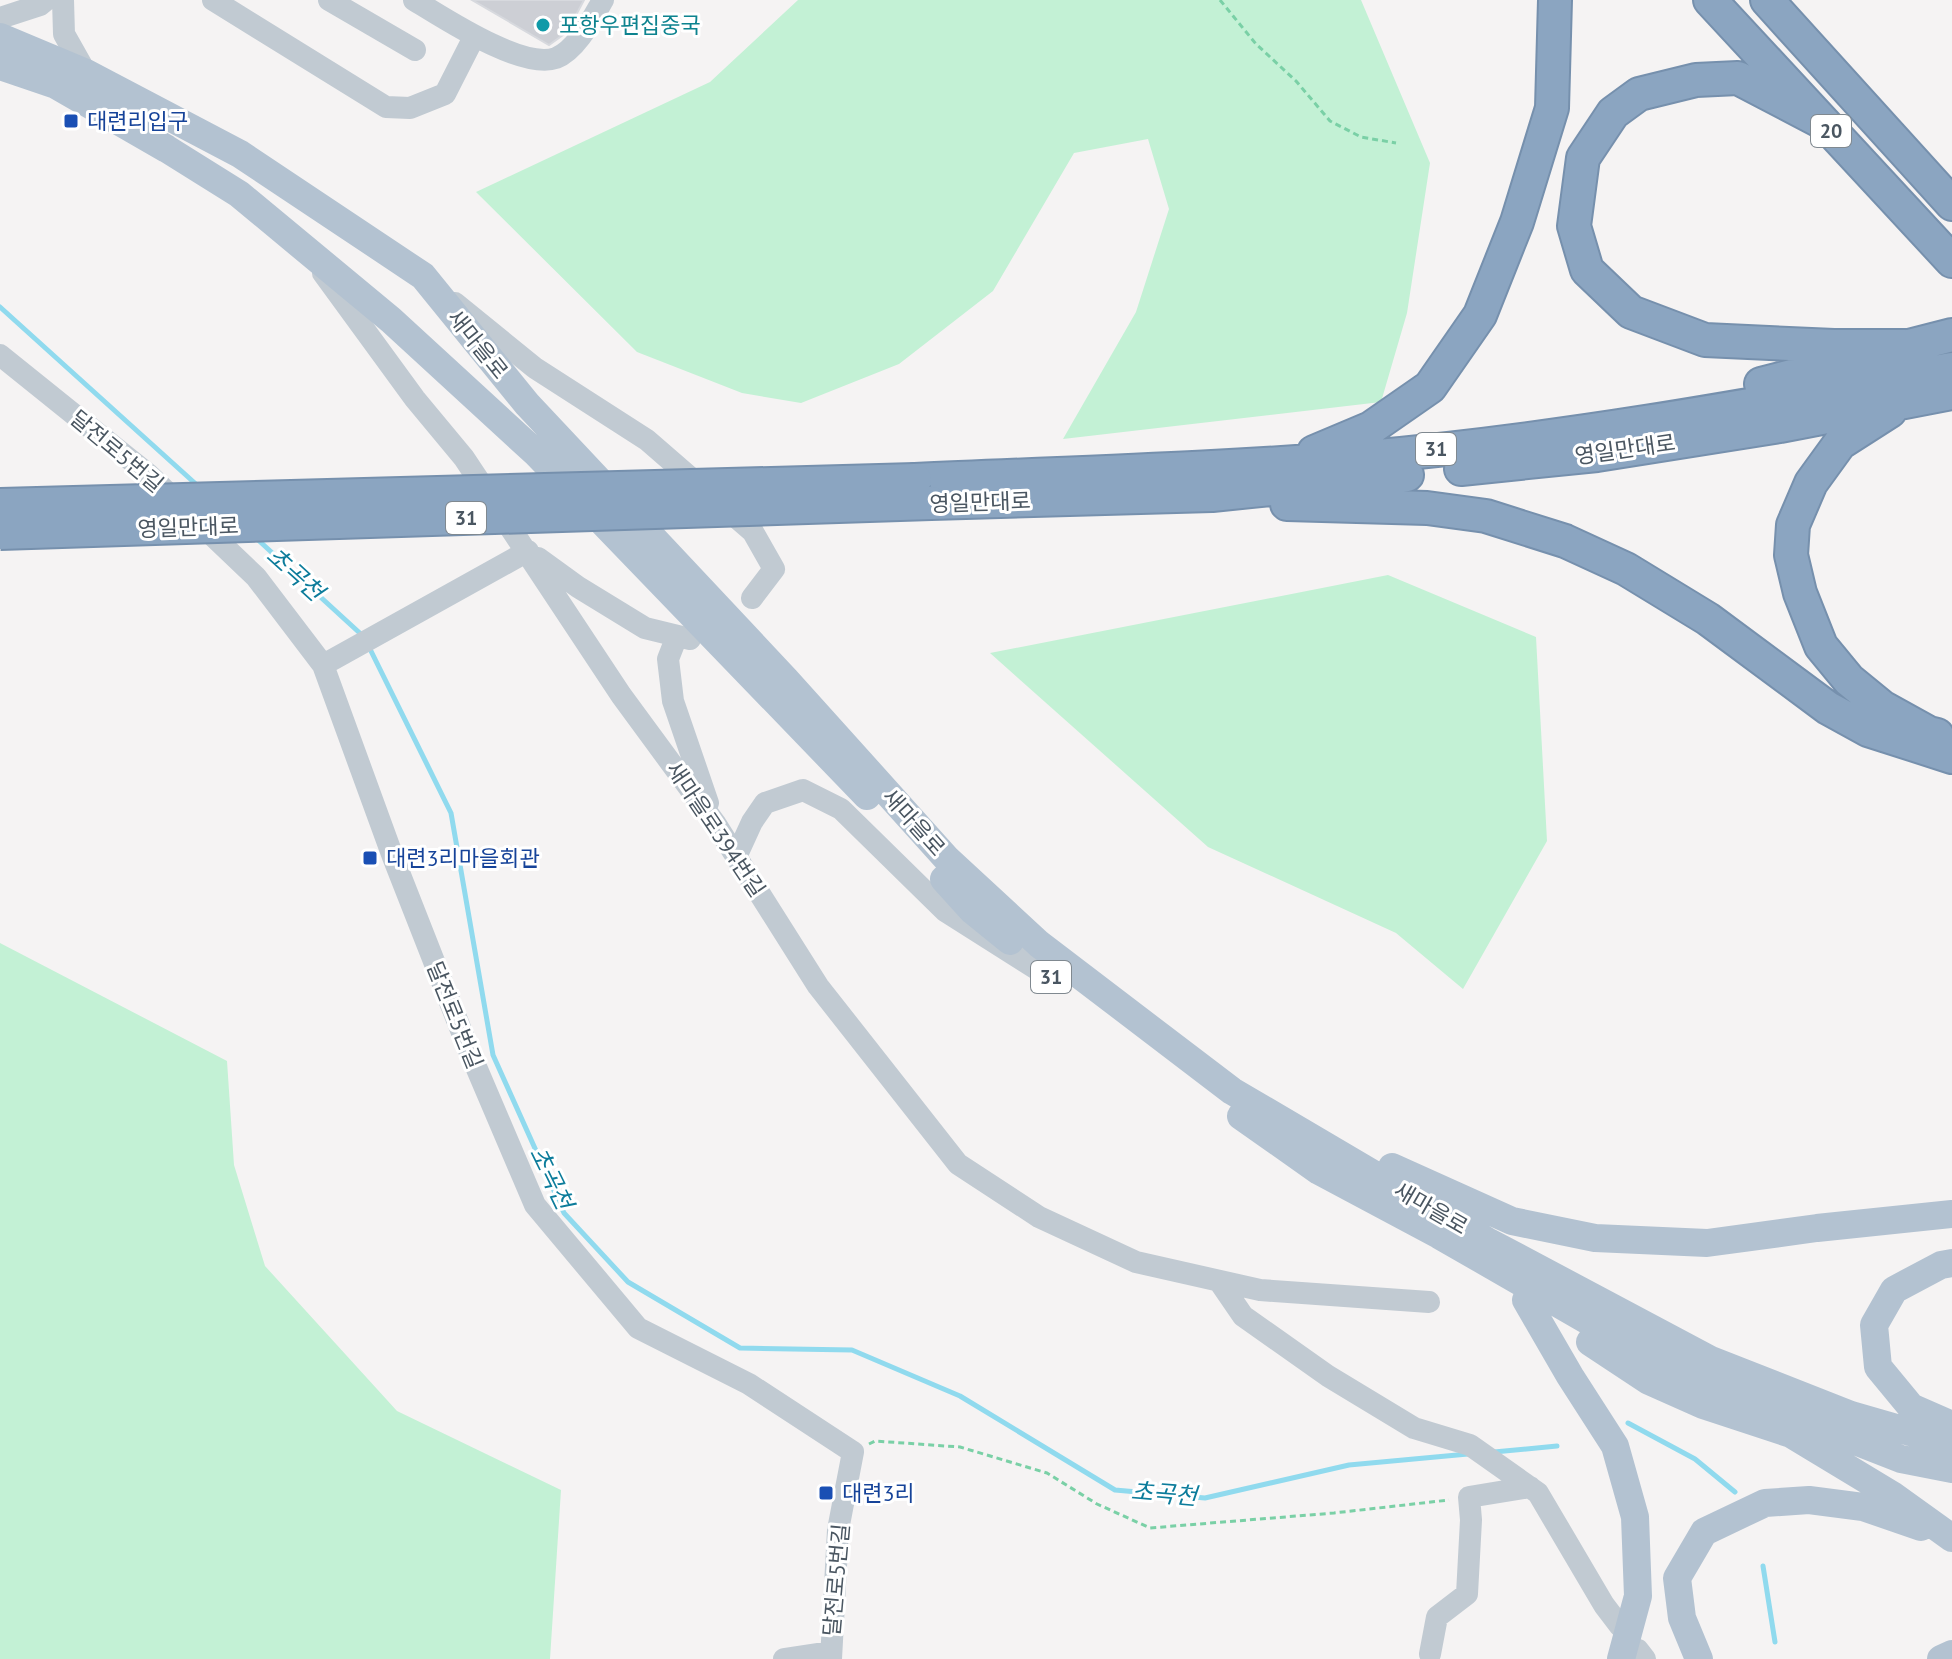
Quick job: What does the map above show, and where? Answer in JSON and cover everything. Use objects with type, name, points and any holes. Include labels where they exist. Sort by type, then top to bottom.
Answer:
[{"type":"highway","points":[[1293,461],[1371,428],[1430,387],[1480,315],[1517,222],[1552,108],[1555,0]]},
{"type":"highway","name":"20","points":[[1710,0],[1952,261]]},
{"type":"highway","name":"20","points":[[1767,0],[1952,204]]},
{"type":"highway","points":[[1824,123],[1738,78],[1696,80],[1639,94],[1613,113],[1583,158],[1574,226],[1587,270],[1631,312],[1705,340],[1905,346]]},
{"type":"highway","points":[[1669,418],[1732,391],[1952,335]]},
{"type":"highway","name":"영일만대로","points":[[0,533],[923,492],[1367,457],[1499,443],[1669,418],[1952,369]]},
{"type":"highway","name":"영일만대로","points":[[0,505],[923,492],[1212,495],[1597,455],[1780,426],[1952,393]]},
{"type":"highway","points":[[1905,402],[1840,443],[1811,483],[1793,525],[1791,555],[1800,593],[1821,646],[1849,680],[1882,707],[1917,727],[1952,738]]},
{"type":"highway","points":[[1212,495],[1266,504],[1442,510],[1486,516],[1565,541],[1626,569],[1696,611],[1828,708],[1868,730],[1952,757]]},
{"type":"main road","name":"새마을로","points":[[0,37],[86,73],[240,154],[423,276],[527,404],[786,680],[947,859],[1039,944],[1232,1091],[1487,1241],[1711,1360],[1851,1415],[1952,1444]]},
{"type":"main road","name":"새마을로","points":[[0,66],[56,85],[239,194],[391,320],[537,454],[893,823],[973,911],[1054,980],[1187,1078],[1319,1171],[1439,1235],[1672,1369],[1742,1400],[1901,1459],[1952,1469]]},
{"type":"main road","points":[[1232,1091],[1512,1221],[1595,1238],[1707,1243],[1952,1214]]},
{"type":"main road","points":[[1439,1235],[1526,1300],[1649,1381],[1703,1405],[1791,1434],[1892,1495],[1952,1538]]},
{"type":"main road","points":[[1952,1263],[1941,1265],[1894,1290],[1874,1325],[1878,1367],[1911,1407],[1952,1425]]},
{"type":"main road","points":[[1526,1300],[1615,1446],[1635,1517],[1638,1596],[1635,1656]]},
{"type":"main road","points":[[1699,1659],[1682,1618],[1677,1578],[1704,1532],[1753,1508],[1765,1503],[1809,1500],[1863,1507],[1952,1538]]},
{"type":"main road","points":[[1941,1659],[1952,1657]]},
{"type":"street","points":[[0,18],[40,5],[46,0]]},
{"type":"street","points":[[63,0],[64,34],[86,73]]},
{"type":"street","points":[[213,0],[386,107],[410,108],[445,94],[474,37]]},
{"type":"street","points":[[329,0],[415,50]]},
{"type":"street","points":[[414,0],[474,37],[529,58],[557,58],[580,38],[603,0]]},
{"type":"street","name":"새마을로394번길","points":[[311,256],[415,399],[464,458],[621,695],[715,823],[818,986],[958,1164],[1039,1217],[1136,1262],[1260,1290],[1429,1302]]},
{"type":"street","points":[[423,276],[535,368],[647,440],[753,532],[774,569],[752,598]]},
{"type":"street","name":"달전로5번길","points":[[0,355],[148,474],[245,567],[323,665],[468,1048],[535,1205],[638,1328],[749,1384],[853,1452],[838,1530],[831,1656]]},
{"type":"street","points":[[323,665],[528,551],[578,587],[645,628],[684,638],[668,659],[673,701],[715,823]]},
{"type":"street","points":[[736,857],[752,822],[765,803],[803,790],[841,809],[945,911],[1054,980]]},
{"type":"street","points":[[1219,1281],[1243,1316],[1328,1376],[1414,1428],[1470,1445],[1538,1493],[1604,1605],[1620,1626]]},
{"type":"street","points":[[1430,1654],[1437,1617],[1467,1594],[1471,1520],[1469,1497],[1522,1480]]},
{"type":"street","points":[[784,1659],[831,1656]]},
{"type":"path","points":[[1220,0],[1256,44],[1296,81],[1330,121],[1361,137],[1396,143]]},
{"type":"path","points":[[853,1452],[875,1441],[960,1447],[1047,1473],[1097,1504],[1150,1528],[1334,1513],[1469,1497]]},
{"type":"green space","points":[[798,0],[1361,0],[1430,163],[1407,313],[1381,402],[1063,439],[1136,312],[1169,209],[1148,139],[1074,153],[993,291],[899,364],[801,403],[742,393],[637,352],[476,192],[710,82]]},
{"type":"green space","points":[[1388,575],[1536,637],[1547,841],[1463,989],[1396,933],[1208,847],[990,653]]},
{"type":"green space","points":[[0,943],[227,1061],[234,1165],[265,1266],[397,1411],[561,1490],[550,1659],[0,1659]]},
{"type":"building","name":"포항우편집중국","points":[[472,0],[584,0],[567,32],[549,45]]},
{"type":"waterway","name":"초곡천","points":[[0,307],[198,486]]},
{"type":"waterway","name":"초곡천","points":[[256,538],[363,636]]},
{"type":"waterway","name":"초곡천","points":[[368,645],[451,813],[493,1055],[564,1213],[628,1282],[740,1348],[852,1350],[960,1396],[1115,1490],[1205,1498],[1349,1465],[1468,1454]]},
{"type":"waterway","points":[[1628,1423],[1695,1459],[1735,1492]]},
{"type":"waterway","name":"초곡천","points":[[1494,1452],[1557,1446]]},
{"type":"waterway","points":[[1763,1566],[1775,1642]]},
{"type":"place","name":"포항우편집중국","points":[[543,25]]},
{"type":"place","name":"대련리입구","points":[[71,121]]},
{"type":"place","name":"대련3리마을회관","points":[[370,858]]},
{"type":"place","name":"대련3리","points":[[826,1493]]}]
